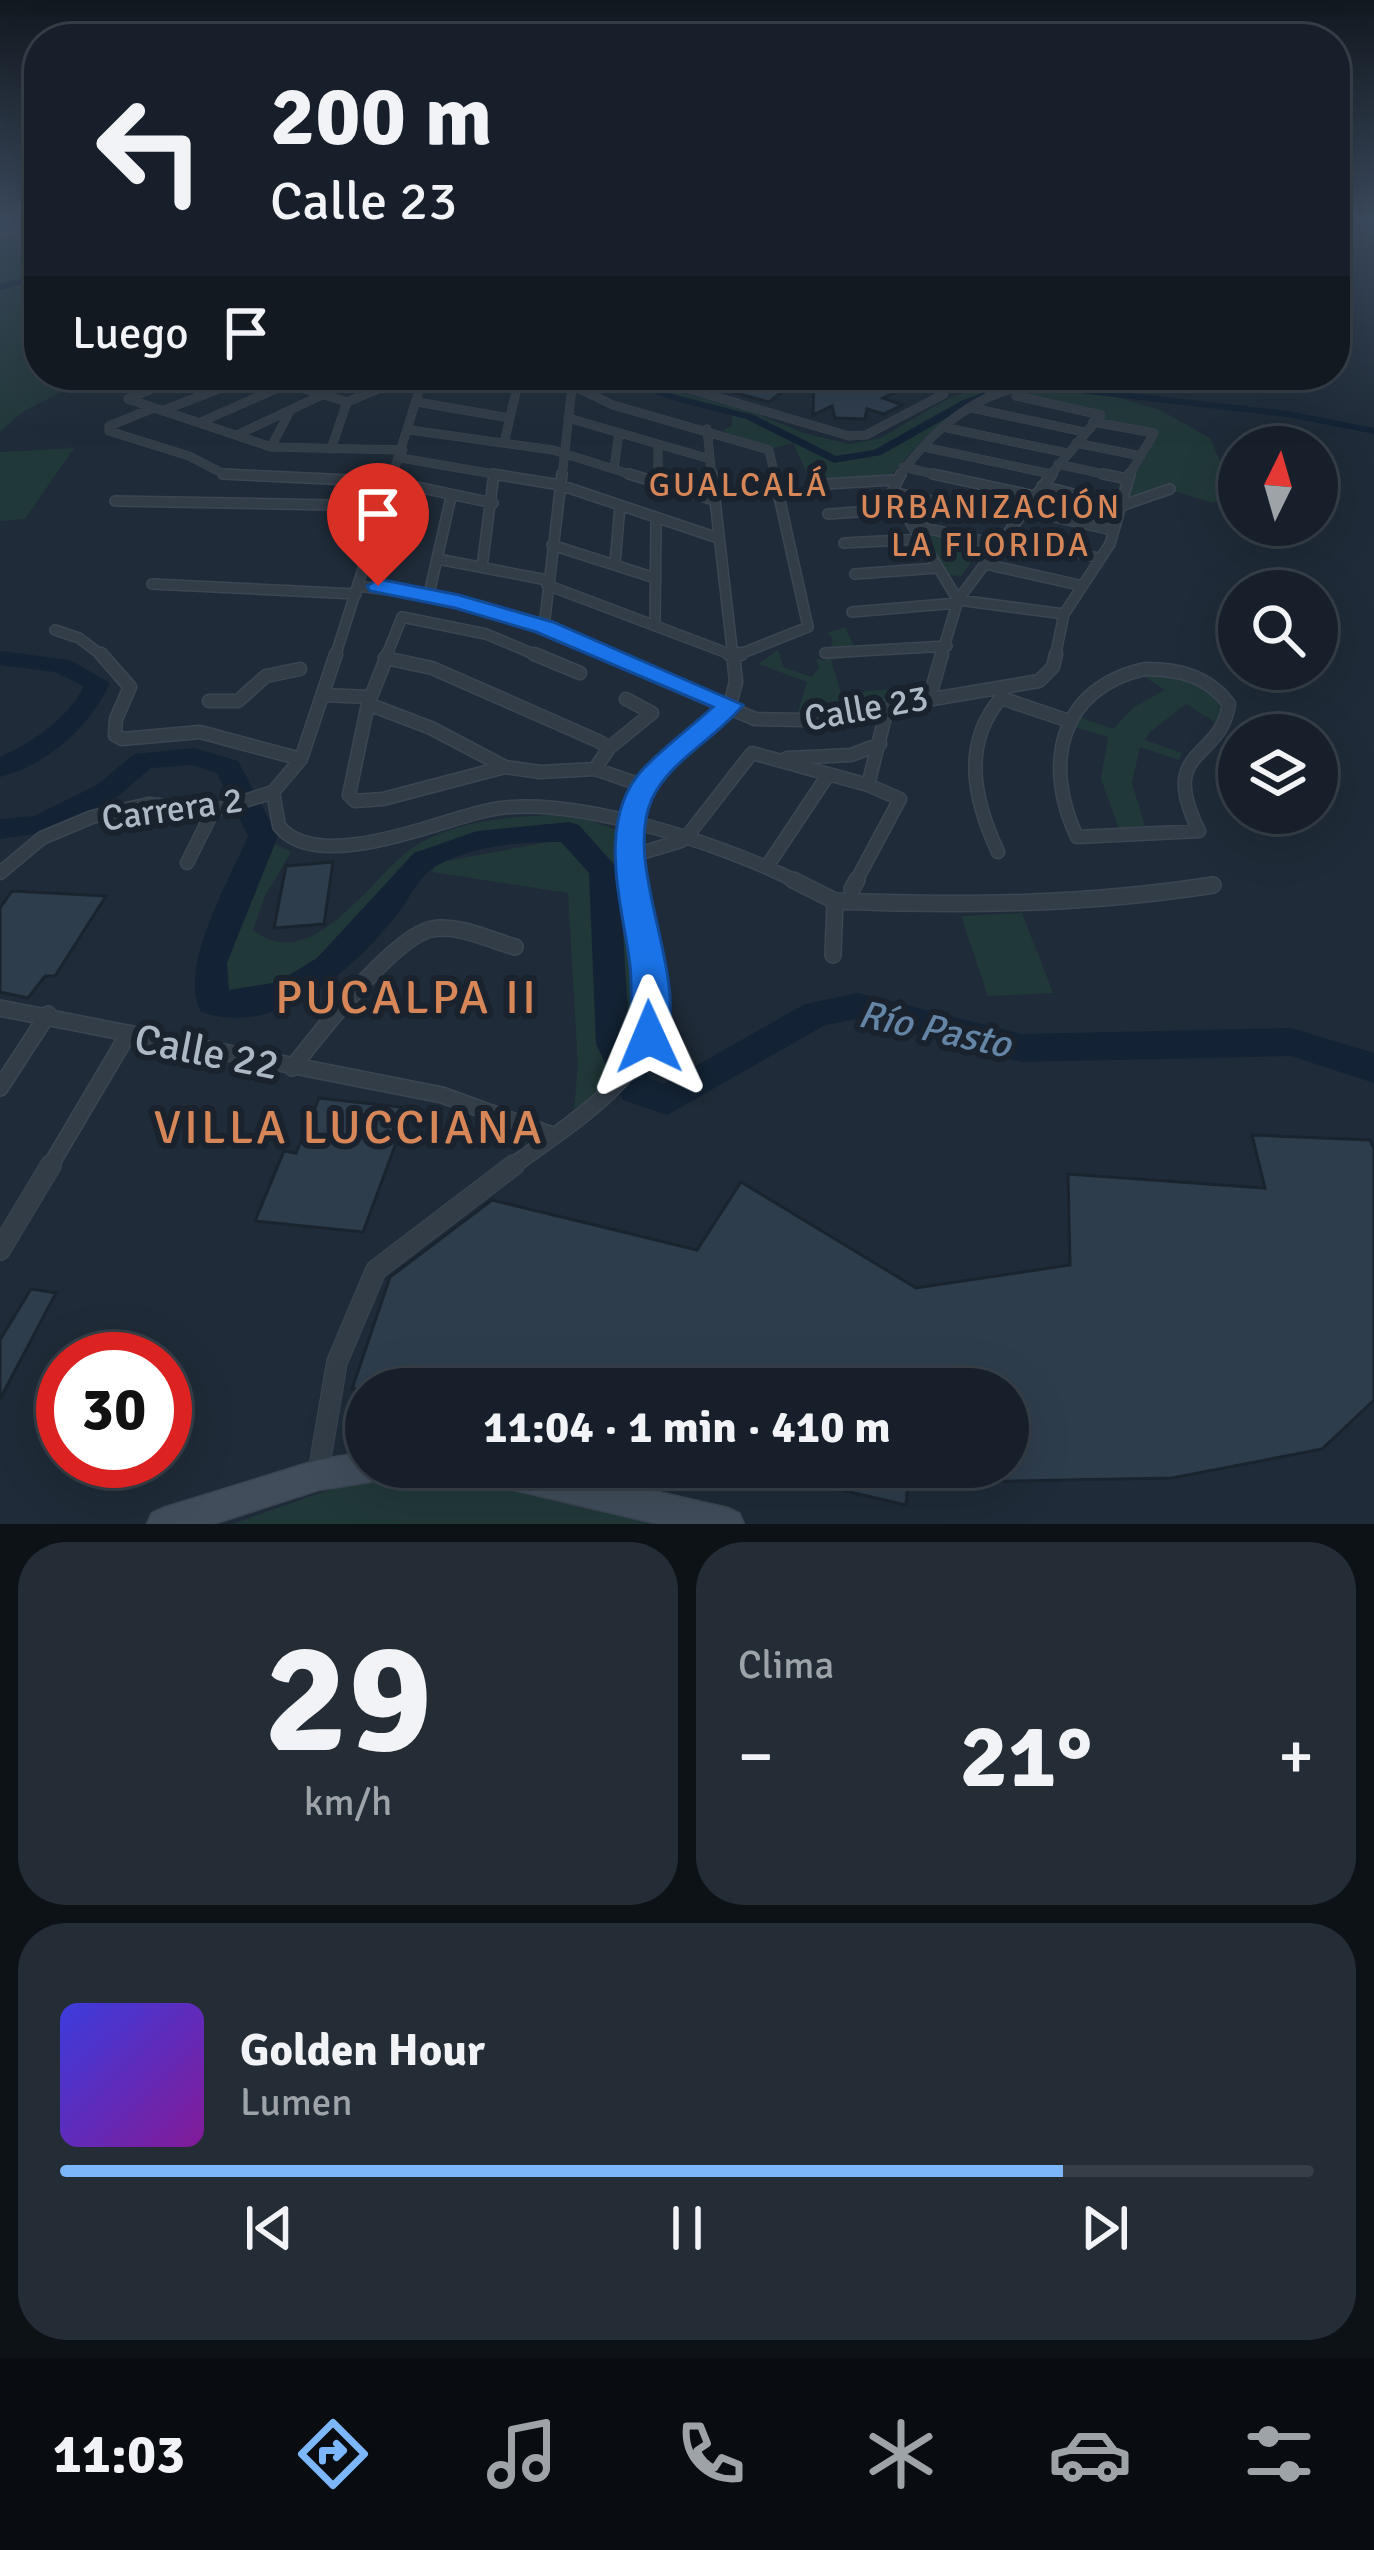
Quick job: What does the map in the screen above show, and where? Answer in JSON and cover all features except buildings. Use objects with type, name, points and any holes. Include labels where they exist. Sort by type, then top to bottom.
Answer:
[{"type":"main road","points":[[164,1524],[345,1471]]},
{"type":"main road","points":[[571,1488],[728,1524]]},
{"type":"street","points":[[149,390],[128,399],[271,447],[402,454],[560,485],[718,538]]},
{"type":"street","points":[[214,390],[109,426],[224,474],[393,482],[493,503]]},
{"type":"street","points":[[200,423],[273,390]]},
{"type":"street","points":[[307,390],[347,402],[375,390]]},
{"type":"street","points":[[237,435],[322,390]]},
{"type":"street","name":"Carrera 2","points":[[0,872],[42,838],[92,817],[149,804],[221,808],[273,792],[301,758],[323,695],[324,669],[386,506],[418,390]]},
{"type":"street","points":[[504,443],[517,390]]},
{"type":"street","points":[[544,627],[572,390]]},
{"type":"street","points":[[438,559],[547,582],[735,656],[808,626],[769,450],[636,412],[582,390]]},
{"type":"street","points":[[695,390],[859,436],[944,394]]},
{"type":"street","points":[[957,601],[893,486],[903,467],[924,447],[1000,390]]},
{"type":"street","points":[[1016,396],[1092,424]]},
{"type":"street","points":[[417,401],[510,418]]},
{"type":"street","points":[[331,449],[347,402]]},
{"type":"street","points":[[271,447],[291,409]]},
{"type":"street","points":[[852,612],[957,601],[1064,614],[1110,544],[1127,479],[1151,434],[972,409]]},
{"type":"street","points":[[568,418],[710,459]]},
{"type":"street","points":[[930,696],[957,601],[1092,424]]},
{"type":"street","points":[[947,428],[1067,453]]},
{"type":"street","points":[[318,1475],[337,1362],[364,1288],[376,1270],[597,1102],[639,1059],[652,1023],[631,856],[632,820],[644,786],[730,705],[736,682],[707,429]]},
{"type":"street","points":[[410,430],[564,453],[713,500]]},
{"type":"street","points":[[614,468],[619,433]]},
{"type":"street","points":[[1076,443],[1141,456]]},
{"type":"street","points":[[658,444],[658,482]]},
{"type":"street","points":[[924,447],[1127,479]]},
{"type":"street","points":[[903,467],[1035,496]]},
{"type":"street","points":[[482,567],[494,473]]},
{"type":"street","points":[[827,484],[893,486],[1017,520]]},
{"type":"street","points":[[1042,486],[1121,506],[1170,489]]},
{"type":"street","points":[[429,594],[451,497]]},
{"type":"street","points":[[116,501],[386,506]]},
{"type":"street","points":[[615,564],[620,505]]},
{"type":"street","points":[[828,514],[902,509]]},
{"type":"street","points":[[1024,510],[1112,530]]},
{"type":"street","points":[[656,517],[656,625]]},
{"type":"street","points":[[912,525],[1098,558]]},
{"type":"street","points":[[844,543],[920,539]]},
{"type":"street","points":[[552,545],[656,578]]},
{"type":"street","points":[[986,564],[1079,585]]},
{"type":"street","points":[[855,574],[938,568]]},
{"type":"street","name":"Calle 23","points":[[152,584],[429,594],[544,627],[730,705],[746,716],[784,721],[930,696],[997,693],[1039,681],[1053,667],[1064,614]]},
{"type":"street","points":[[505,767],[382,799],[355,801],[349,795],[369,700],[397,621],[412,617],[486,634],[580,673]]},
{"type":"street","points":[[55,630],[83,636],[130,688],[116,719],[115,735],[122,739],[200,732],[301,758]]},
{"type":"street","points":[[825,653],[947,646]]},
{"type":"street","points":[[385,658],[432,668],[609,748]]},
{"type":"street","points":[[209,701],[238,701],[266,676],[300,669]]},
{"type":"street","points":[[1132,671],[1179,671],[1217,689],[1228,704],[1228,718],[1194,750],[1184,776],[1187,806],[1199,831],[1110,839],[1077,837],[1055,772],[1058,748],[1070,721],[1101,688],[1132,671]]},
{"type":"street","points":[[998,852],[980,808],[975,760],[982,718],[997,693],[1070,721]]},
{"type":"street","points":[[323,695],[369,700],[505,767],[540,772],[595,769],[644,786]]},
{"type":"street","points":[[595,769],[609,748],[652,713],[626,699]]},
{"type":"street","points":[[868,785],[889,705]]},
{"type":"street","points":[[773,758],[851,755],[880,744]]},
{"type":"street","points":[[631,856],[686,837],[752,753],[868,785],[900,800],[852,889]]},
{"type":"street","points":[[770,862],[828,775]]},
{"type":"street","points":[[273,792],[274,816],[286,834],[311,845],[370,842],[466,812],[512,806],[577,808],[686,837],[767,867],[835,901],[957,907],[1161,895],[1213,885]]},
{"type":"street","points":[[187,863],[221,808]]},
{"type":"street","points":[[832,955],[835,901]]},
{"type":"street","points":[[292,1068],[325,1025],[416,934],[438,929],[515,947]]},
{"type":"street","name":"Calle 22","points":[[0,1008],[442,1095],[553,1135]]},
{"type":"street","points":[[0,1088],[48,1014]]},
{"type":"street","points":[[0,1250],[127,1036]]},
{"type":"green space","points":[[0,289],[24,289],[24,390],[65,390],[24,411],[0,432]]},
{"type":"green space","points":[[649,390],[671,390],[745,409],[804,433],[850,444],[880,438],[949,398],[973,390],[1103,393],[1160,410],[1210,438],[1218,456],[1218,501],[1165,488],[1114,505],[1120,481],[1132,475],[1144,459],[1153,440],[1149,434],[1087,423],[1092,414],[1083,407],[1003,392],[937,427],[884,483],[818,486],[819,499],[793,443],[774,448],[722,431],[732,425],[732,414]]},
{"type":"green space","points":[[74,448],[25,519],[0,521],[0,452]]},
{"type":"green space","points":[[920,530],[984,546],[961,576],[947,575]]},
{"type":"green space","points":[[845,627],[856,650],[931,648],[831,660],[841,693],[922,687],[925,695],[834,716],[797,715],[807,682],[759,664],[778,649],[783,667],[812,677],[819,667],[816,659],[825,660],[833,640],[828,633]]},
{"type":"green space","points":[[1140,674],[1200,684],[1223,710],[1216,723],[1186,704],[1149,733],[1145,740],[1182,753],[1179,760],[1140,747],[1132,783],[1145,826],[1119,829],[1101,779],[1108,737],[1071,726],[1077,716],[1113,729],[1134,707],[1165,690]]},
{"type":"green space","points":[[572,814],[619,831],[626,852],[648,1012],[635,1051],[621,1045],[613,872],[576,828],[506,829],[420,858],[383,906],[303,984],[245,995],[222,992],[215,965],[272,842],[291,852],[265,896],[253,930],[275,941],[297,941],[339,918],[395,862],[428,839],[489,821]]},
{"type":"green space","points":[[570,838],[601,878],[610,1060],[616,1073],[600,1093],[574,1109],[578,1067],[568,893],[432,872],[436,863]]},
{"type":"green space","points":[[1022,913],[1053,993],[988,996],[961,916]]},
{"type":"green space","points":[[345,1484],[345,1488],[509,1488],[674,1524],[232,1524]]},
{"type":"waterway","points":[[656,390],[750,417],[834,460],[877,453],[965,403],[999,390]]},
{"type":"waterway","points":[[1079,390],[1288,414],[1374,431]]},
{"type":"waterway","name":"Río Pasto","points":[[0,658],[61,665],[98,683],[70,724],[0,768]]},
{"type":"waterway","name":"Río Pasto","points":[[0,829],[40,825],[107,791],[144,760],[194,756],[228,767],[263,836],[211,963],[213,1003],[267,999],[310,980],[346,950],[424,860],[495,837],[569,832],[604,870],[613,1044],[636,1089],[667,1100],[817,1013],[858,1006],[1022,1048],[1291,1042],[1374,1068]]},
{"type":"district","name":"GUALCALÁ","points":[[739,484]]},
{"type":"district","name":"URBANIZACIÓN LA FLORIDA","points":[[991,525]]},
{"type":"district","name":"PUCALPA II","points":[[407,996]]},
{"type":"district","name":"VILLA LUCCIANA","points":[[349,1126]]},
{"type":"route","points":[[378,586],[490,609],[544,627],[730,705],[644,786],[628,834],[652,1002],[649,1037]]}]
